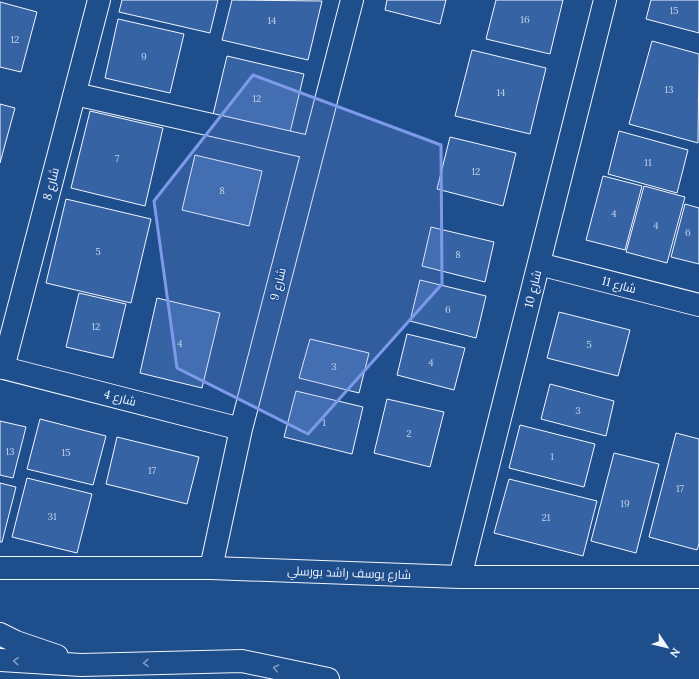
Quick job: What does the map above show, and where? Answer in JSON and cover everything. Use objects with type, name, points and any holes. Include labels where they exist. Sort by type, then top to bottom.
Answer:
[{"type":"main road","name":"شارع 8","points":[[2,367],[99,0]]},
{"type":"main road","name":"شارع 9","points":[[211,568],[241,429],[352,0]]},
{"type":"main road","name":"شارع 10","points":[[460,577],[605,0]]},
{"type":"main road","points":[[75,94],[313,148]]},
{"type":"main road","name":"شارع 11","points":[[539,264],[699,305]]},
{"type":"main road","name":"شارع 4","points":[[2,367],[241,429]]},
{"type":"main road","name":"شارع يوسف راشد بورسلي","points":[[0,568],[211,568],[460,577],[699,577]]},
{"type":"main road","points":[[0,634],[16,642],[81,665]]},
{"type":"main road","points":[[0,660],[81,665],[242,661],[328,679]]},
{"type":"highlighted area","points":[[253,75],[441,145],[442,284],[308,434],[177,368],[154,201]]},
{"type":"building","points":[[122,0],[218,0],[210,33],[119,12]]},
{"type":"building","points":[[232,0],[322,1],[308,60],[222,40]]},
{"type":"building","points":[[387,0],[446,0],[440,24],[385,10]]},
{"type":"building","points":[[496,0],[563,0],[550,54],[486,39]]},
{"type":"building","points":[[651,0],[699,0],[699,33],[646,19]]},
{"type":"building","points":[[0,2],[37,12],[21,72],[0,67]]},
{"type":"building","points":[[118,19],[184,34],[170,93],[105,78]]},
{"type":"building","points":[[652,41],[699,54],[698,143],[629,124]]},
{"type":"building","points":[[472,50],[546,68],[530,134],[455,116]]},
{"type":"building","points":[[227,56],[304,74],[288,141],[211,123]]},
{"type":"building","points":[[0,104],[15,108],[0,163]]},
{"type":"building","points":[[90,111],[163,128],[145,206],[71,188]]},
{"type":"building","points":[[619,131],[688,150],[677,193],[608,174]]},
{"type":"building","points":[[450,137],[516,153],[503,206],[437,189]]},
{"type":"building","points":[[195,155],[262,171],[249,226],[182,210]]},
{"type":"building","points":[[603,176],[642,186],[625,250],[586,240]]},
{"type":"building","points":[[644,186],[685,197],[667,263],[626,252]]},
{"type":"building","points":[[66,199],[151,219],[131,303],[46,283]]},
{"type":"building","points":[[685,204],[699,208],[699,264],[671,257]]},
{"type":"building","points":[[431,227],[494,242],[485,282],[422,266]]},
{"type":"building","points":[[420,280],[486,296],[476,338],[410,321]]},
{"type":"building","points":[[79,293],[126,304],[113,358],[66,347]]},
{"type":"building","points":[[157,298],[220,313],[202,388],[140,373]]},
{"type":"building","points":[[559,312],[630,330],[618,376],[547,358]]},
{"type":"building","points":[[407,334],[465,348],[454,390],[397,375]]},
{"type":"building","points":[[310,339],[369,353],[359,393],[299,378]]},
{"type":"building","points":[[550,384],[614,401],[606,436],[541,419]]},
{"type":"building","points":[[296,391],[363,407],[352,454],[284,437]]},
{"type":"building","points":[[387,399],[444,412],[430,467],[374,453]]},
{"type":"building","points":[[40,419],[106,436],[93,485],[27,469]]},
{"type":"building","points":[[0,421],[26,427],[13,478],[0,475]]},
{"type":"building","points":[[520,425],[595,444],[584,487],[509,468]]},
{"type":"building","points":[[676,433],[699,439],[699,544],[697,550],[649,537]]},
{"type":"building","points":[[117,437],[199,457],[187,504],[106,484]]},
{"type":"building","points":[[614,453],[659,464],[636,553],[591,541]]},
{"type":"building","points":[[27,478],[92,494],[77,553],[12,537]]},
{"type":"building","points":[[509,479],[597,501],[583,556],[494,533]]},
{"type":"building","points":[[0,483],[16,487],[2,542],[0,542]]}]
